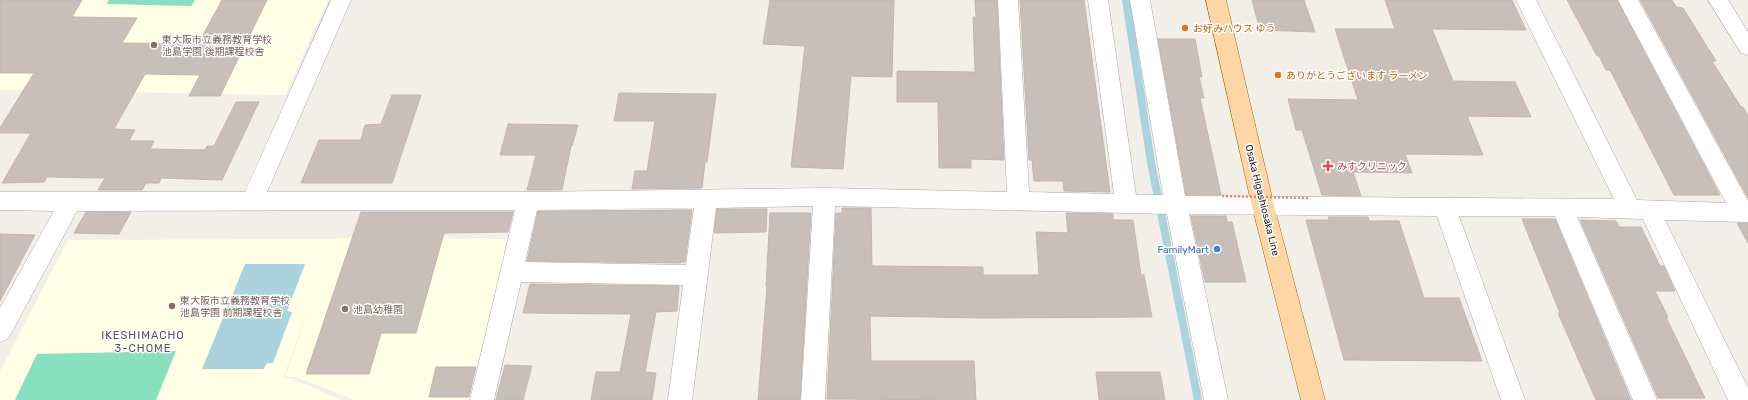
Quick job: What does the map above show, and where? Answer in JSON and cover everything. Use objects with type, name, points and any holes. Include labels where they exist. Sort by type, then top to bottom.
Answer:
[{"type":"main road","name":"Osaka Higashiosaka Line","points":[[1216,0],[1263,206],[1313,400]]},
{"type":"street","points":[[252,202],[341,0]]},
{"type":"street","points":[[1008,0],[1018,201]]},
{"type":"street","points":[[1098,0],[1126,203]]},
{"type":"street","points":[[1140,0],[1176,204],[1216,400]]},
{"type":"street","points":[[1526,0],[1741,400]]},
{"type":"street","points":[[1628,0],[1745,213]]},
{"type":"street","points":[[1718,0],[1748,48]]},
{"type":"street","points":[[812,400],[825,197]]},
{"type":"street","points":[[0,201],[528,201],[825,197],[1263,206],[1562,207],[1745,213]]},
{"type":"street","points":[[680,400],[706,198]]},
{"type":"street","points":[[482,400],[528,201]]},
{"type":"street","points":[[1,326],[71,202]]},
{"type":"street","points":[[1445,207],[1513,400]]},
{"type":"street","points":[[1562,207],[1644,400]]},
{"type":"street","points":[[512,272],[696,275]]},
{"type":"path","points":[[1222,196],[1308,198]]},
{"type":"shaded area","name":"東大阪市立義務教育学校 池島学園 後期課程校舎","points":[[0,0],[328,0],[285,95],[0,90]]},
{"type":"shaded area","name":"東大阪市立義務教育学校 池島学園 前期課程校舎","points":[[336,238],[513,239],[473,400],[355,400],[295,377],[285,377],[319,282],[283,378],[293,379],[342,400],[0,400],[0,371],[68,240]]},
{"type":"green space","points":[[109,0],[195,0],[191,6],[107,4]]},
{"type":"green space","points":[[176,351],[156,400],[15,400],[37,354]]},
{"type":"water","points":[[245,264],[305,264],[287,311],[292,312],[273,363],[267,363],[264,369],[202,369]]},
{"type":"building","points":[[0,0],[82,0],[72,17],[137,18],[122,43],[198,44],[222,0],[267,0],[220,96],[189,96],[200,75],[145,74],[114,129],[135,130],[129,141],[154,141],[150,149],[205,150],[207,146],[214,146],[236,102],[259,102],[222,180],[161,178],[159,183],[146,183],[142,190],[98,190],[105,178],[47,177],[44,182],[2,183],[31,133],[0,133],[0,128],[34,73],[0,73]]},
{"type":"building","points":[[770,0],[894,0],[892,77],[851,76],[843,169],[791,167],[805,46],[763,44]]},
{"type":"building","points":[[975,0],[997,0],[1004,160],[971,159],[971,168],[939,168],[938,102],[897,102],[897,71],[975,72],[973,17],[976,17]]},
{"type":"building","points":[[1020,0],[1084,0],[1110,192],[1064,191],[1063,181],[1034,181],[1032,160],[1029,160]]},
{"type":"building","points":[[1252,0],[1304,0],[1315,32],[1260,30]]},
{"type":"building","points":[[1385,0],[1512,0],[1526,30],[1432,29],[1453,81],[1515,82],[1531,117],[1467,116],[1483,155],[1405,154],[1412,173],[1353,172],[1361,196],[1322,195],[1302,130],[1296,130],[1288,99],[1358,100],[1335,29],[1395,29]]},
{"type":"building","points":[[1567,0],[1617,0],[1720,195],[1674,195],[1610,70],[1606,70],[1599,56],[1597,56]]},
{"type":"building","points":[[1640,0],[1672,0],[1676,7],[1683,8],[1716,61],[1712,61],[1748,116],[1748,198]]},
{"type":"building","points":[[1158,39],[1195,39],[1202,77],[1199,77],[1204,98],[1200,98],[1221,195],[1186,195]]},
{"type":"building","points":[[619,93],[716,94],[702,188],[632,189],[635,171],[647,171],[655,121],[614,121]]},
{"type":"building","points":[[392,95],[421,95],[392,183],[301,183],[319,140],[361,140],[365,125],[381,124]]},
{"type":"building","points":[[508,124],[578,125],[571,146],[562,190],[527,190],[536,155],[500,155]]},
{"type":"building","points":[[842,208],[871,208],[872,266],[983,267],[983,275],[1039,275],[1036,232],[1068,233],[1066,213],[1113,214],[1113,220],[1133,220],[1141,275],[1144,275],[1152,317],[985,318],[870,316],[871,361],[974,361],[976,400],[827,399],[836,213],[842,213]]},
{"type":"building","points":[[717,209],[767,209],[766,232],[714,233]]},
{"type":"building","points":[[692,210],[685,262],[527,261],[538,211]]},
{"type":"building","points":[[86,212],[131,212],[119,234],[74,233]]},
{"type":"building","points":[[361,212],[513,212],[508,232],[444,233],[416,333],[381,333],[369,374],[306,374]]},
{"type":"building","points":[[770,213],[811,213],[800,400],[758,400],[767,286]]},
{"type":"building","points":[[1191,216],[1226,216],[1227,222],[1232,222],[1246,282],[1205,282]]},
{"type":"building","points":[[1328,217],[1368,217],[1369,221],[1399,221],[1424,298],[1459,298],[1482,361],[1344,360],[1306,220],[1329,220]]},
{"type":"building","points":[[1522,219],[1555,219],[1631,400],[1596,400],[1558,313],[1560,313]]},
{"type":"building","points":[[1580,220],[1616,221],[1619,227],[1641,227],[1660,266],[1664,266],[1675,291],[1655,291],[1705,398],[1658,398]]},
{"type":"building","points":[[1737,223],[1748,223],[1748,243]]},
{"type":"building","points":[[0,234],[35,235],[0,301]]},
{"type":"building","points":[[530,284],[679,286],[677,311],[656,312],[645,372],[656,373],[652,400],[591,400],[596,372],[620,372],[631,314],[523,313]]},
{"type":"building","points":[[505,365],[532,366],[523,400],[496,400]]},
{"type":"building","points":[[436,367],[476,367],[469,397],[429,397]]},
{"type":"building","points":[[1096,372],[1160,372],[1165,400],[1099,400]]},
{"type":"waterway","points":[[1126,0],[1151,162],[1198,400]]},
{"type":"place","name":"お好みハウス ゆう","points":[[1185,28]]},
{"type":"place","name":"東大阪市立義務教育学校 池島学園 後期課程校舎","points":[[154,45]]},
{"type":"place","name":"ありがとうございます ラーメン","points":[[1278,75]]},
{"type":"place","name":"みすクリニック","points":[[1328,166]]},
{"type":"place","name":"FamilyMart","points":[[1217,249]]},
{"type":"place","name":"東大阪市立義務教育学校 池島学園 前期課程校舎","points":[[172,306]]},
{"type":"place","name":"池島幼稚園","points":[[345,309]]},
{"type":"district","name":"IKESHIMACHO 3-CHOME","points":[[143,341]]}]
